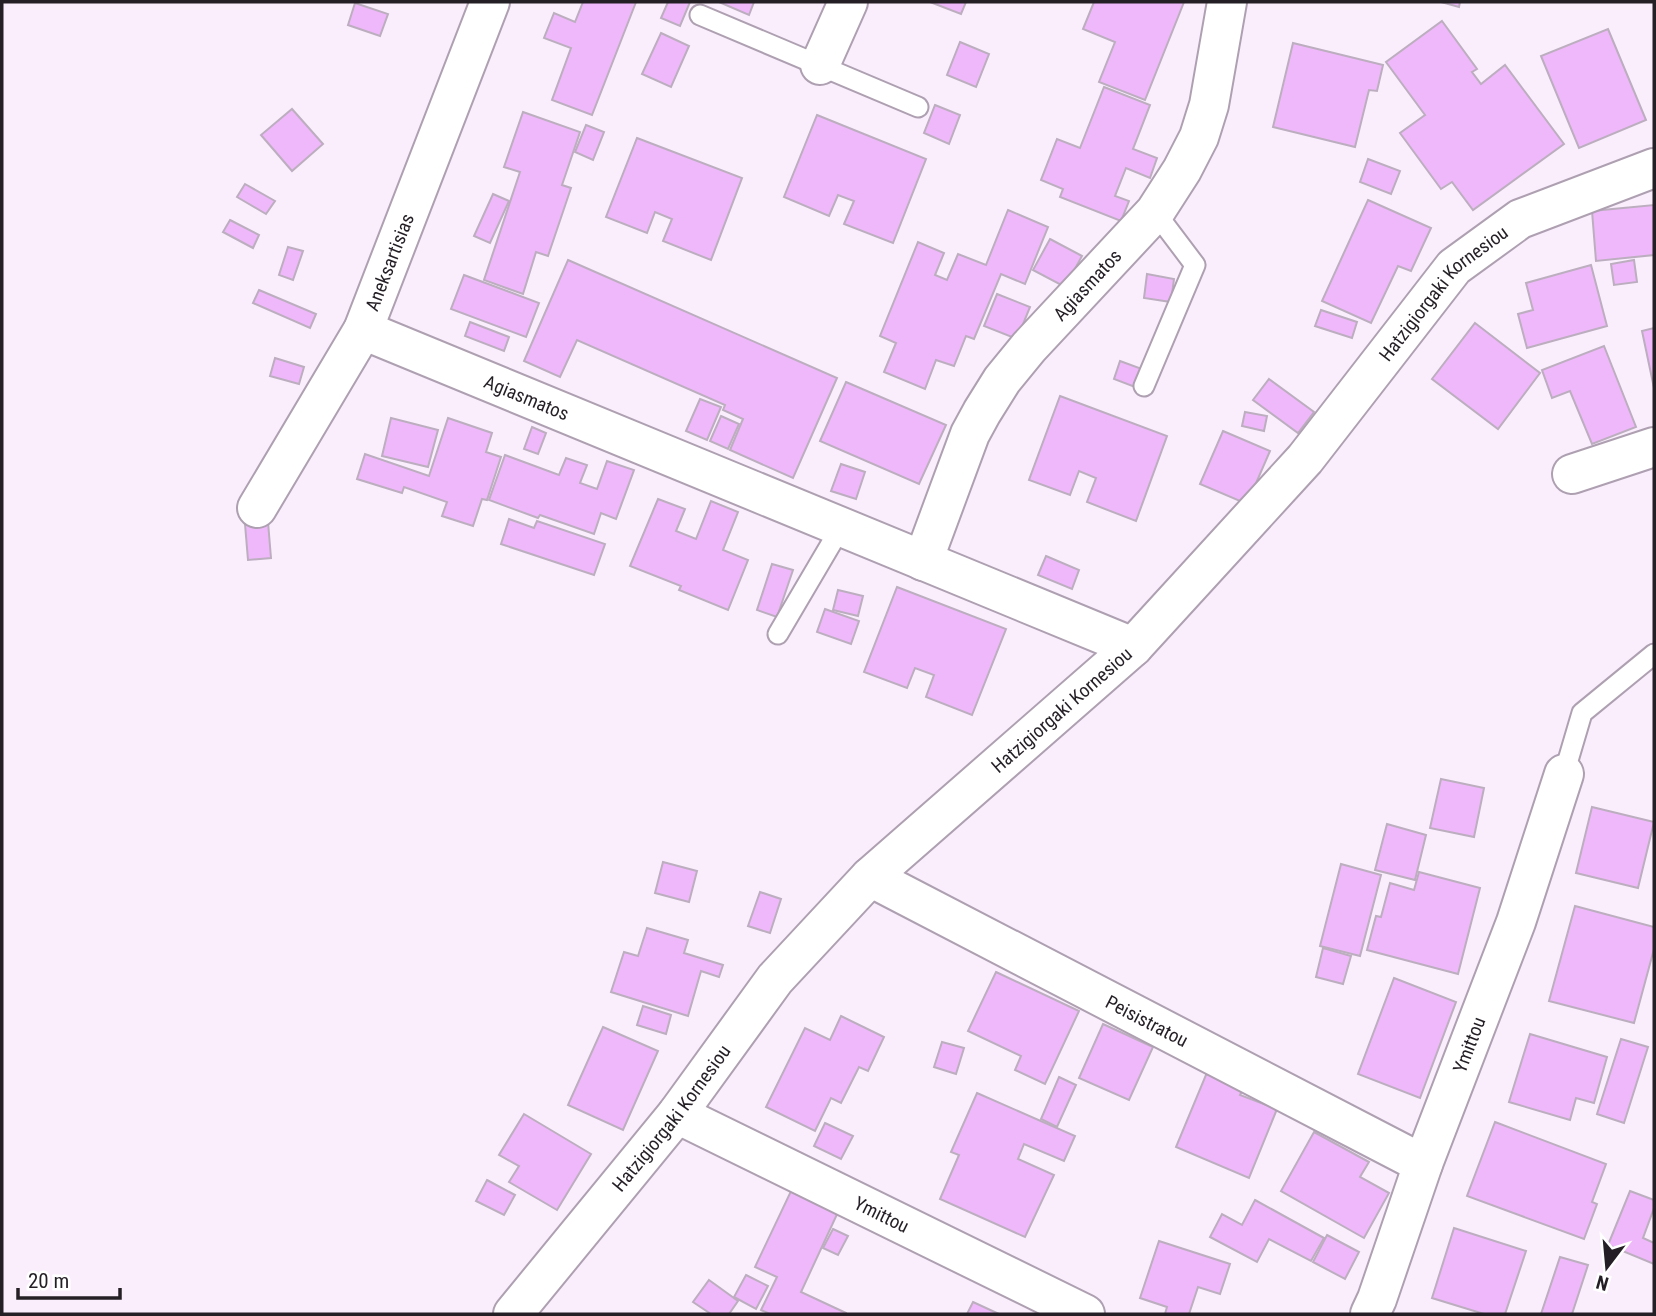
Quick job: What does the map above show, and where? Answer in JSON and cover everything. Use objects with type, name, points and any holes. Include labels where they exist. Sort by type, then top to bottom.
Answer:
[{"type":"street","name":"Aneksartisias","points":[[257,508],[363,330],[490,2]]},
{"type":"street","points":[[820,65],[848,2]]},
{"type":"street","name":"Agiasmatos","points":[[923,561],[970,435],[1002,380],[1029,347],[1155,212],[1182,170],[1199,137],[1209,105],[1227,2]]},
{"type":"street","name":"Hatzigiorgaki Kornesiou","points":[[513,1314],[677,1114],[775,979],[870,877],[1133,647],[1305,459],[1454,267],[1520,219],[1654,168]]},
{"type":"street","name":"Agiasmatos","points":[[363,330],[1133,647]]},
{"type":"street","points":[[1572,474],[1654,447]]},
{"type":"street","name":"Ymittou","points":[[1370,1314],[1423,1164],[1516,922],[1564,774]]},
{"type":"street","name":"Peisistratou","points":[[870,877],[1423,1164]]},
{"type":"street","name":"Ymittou","points":[[677,1114],[1086,1314]]},
{"type":"lane","points":[[700,15],[918,107]]},
{"type":"lane","points":[[1144,386],[1195,265],[1155,212]]},
{"type":"lane","points":[[778,634],[841,527]]},
{"type":"lane","points":[[1564,774],[1582,713],[1654,654]]},
{"type":"building","points":[[583,2],[636,2],[592,115],[552,100],[571,48],[544,38],[554,13],[575,22]]},
{"type":"building","points":[[668,2],[690,2],[680,26],[661,18]]},
{"type":"building","points":[[719,2],[754,2],[749,15]]},
{"type":"building","points":[[930,2],[966,2],[961,14]]},
{"type":"building","points":[[1094,2],[1184,2],[1145,100],[1099,82],[1115,42],[1083,29]]},
{"type":"building","points":[[1441,2],[1460,2],[1459,7]]},
{"type":"building","points":[[355,3],[388,14],[380,36],[348,25]]},
{"type":"building","points":[[1442,21],[1477,69],[1472,72],[1481,84],[1505,65],[1564,144],[1473,210],[1452,182],[1441,189],[1400,133],[1425,115],[1386,62]]},
{"type":"building","points":[[1608,29],[1646,120],[1579,148],[1541,56]]},
{"type":"building","points":[[661,33],[689,46],[671,87],[642,74]]},
{"type":"building","points":[[960,42],[989,54],[976,87],[947,75]]},
{"type":"building","points":[[1293,43],[1383,65],[1377,91],[1369,90],[1355,147],[1273,127]]},
{"type":"building","points":[[1104,87],[1150,105],[1133,149],[1157,158],[1150,178],[1126,168],[1115,196],[1129,201],[1121,221],[1060,197],[1063,189],[1041,180],[1057,139],[1080,148]]},
{"type":"building","points":[[935,105],[960,115],[949,144],[924,133]]},
{"type":"building","points":[[292,109],[323,144],[292,171],[261,135]]},
{"type":"building","points":[[523,112],[580,132],[562,185],[571,188],[548,256],[536,252],[523,294],[484,280],[520,172],[504,167]]},
{"type":"building","points":[[817,115],[926,159],[893,243],[844,224],[854,201],[838,195],[829,216],[784,197]]},
{"type":"building","points":[[586,125],[604,132],[593,160],[575,152]]},
{"type":"building","points":[[637,138],[742,178],[711,260],[663,241],[672,219],[655,212],[647,233],[606,217]]},
{"type":"building","points":[[1368,159],[1400,171],[1391,194],[1360,182]]},
{"type":"building","points":[[245,184],[275,201],[266,214],[237,197]]},
{"type":"building","points":[[493,194],[509,201],[490,243],[474,236]]},
{"type":"building","points":[[1368,200],[1431,228],[1411,271],[1398,266],[1371,323],[1322,301]]},
{"type":"building","points":[[1654,205],[1654,255],[1596,261],[1592,211]]},
{"type":"building","points":[[1008,210],[1048,227],[1025,284],[1001,274],[974,339],[966,336],[954,366],[936,360],[925,389],[884,372],[896,343],[880,336],[918,242],[944,253],[935,275],[947,280],[958,254],[986,265]]},
{"type":"building","points":[[230,220],[259,235],[253,248],[223,232]]},
{"type":"building","points":[[1050,239],[1082,256],[1065,287],[1033,270]]},
{"type":"building","points":[[288,247],[303,251],[293,280],[279,275]]},
{"type":"building","points":[[568,260],[837,378],[793,478],[730,450],[743,419],[723,410],[725,405],[577,340],[560,377],[524,361]]},
{"type":"building","points":[[1634,260],[1637,282],[1614,285],[1611,264]]},
{"type":"building","points":[[1591,265],[1607,326],[1527,348],[1518,314],[1533,310],[1526,283]]},
{"type":"building","points":[[1147,274],[1174,279],[1171,302],[1144,298]]},
{"type":"building","points":[[464,275],[539,303],[526,337],[451,309]]},
{"type":"building","points":[[259,290],[316,314],[310,328],[253,303]]},
{"type":"building","points":[[997,294],[1030,307],[1017,339],[984,326]]},
{"type":"building","points":[[1321,310],[1357,322],[1352,338],[1315,326]]},
{"type":"building","points":[[470,322],[509,337],[504,351],[465,336]]},
{"type":"building","points":[[1475,323],[1540,373],[1498,429],[1432,379]]},
{"type":"building","points":[[1654,328],[1654,388],[1642,331]]},
{"type":"building","points":[[1604,346],[1636,427],[1592,444],[1570,391],[1552,398],[1542,370]]},
{"type":"building","points":[[275,358],[304,367],[299,384],[270,376]]},
{"type":"building","points":[[1120,361],[1142,369],[1135,387],[1114,379]]},
{"type":"building","points":[[1269,379],[1314,412],[1298,433],[1253,400]]},
{"type":"building","points":[[846,382],[946,425],[919,484],[820,441]]},
{"type":"building","points":[[1060,396],[1167,436],[1136,521],[1087,502],[1096,478],[1079,471],[1070,495],[1029,480]]},
{"type":"building","points":[[700,399],[721,407],[707,440],[686,431]]},
{"type":"building","points":[[1245,412],[1267,416],[1264,431],[1242,426]]},
{"type":"building","points":[[721,416],[739,424],[728,449],[710,441]]},
{"type":"building","points":[[391,418],[438,430],[428,467],[382,456]]},
{"type":"building","points":[[448,418],[492,433],[486,452],[501,457],[487,500],[482,499],[473,526],[442,516],[447,502],[404,487],[402,493],[357,479],[365,454],[429,476]]},
{"type":"building","points":[[532,427],[546,433],[538,454],[524,449]]},
{"type":"building","points":[[1223,431],[1270,451],[1247,504],[1200,484]]},
{"type":"building","points":[[505,455],[559,475],[566,458],[587,465],[580,483],[597,489],[607,461],[634,470],[616,519],[601,513],[594,534],[489,500]]},
{"type":"building","points":[[841,464],[865,472],[856,499],[831,491]]},
{"type":"building","points":[[658,499],[685,509],[676,531],[696,539],[711,501],[738,512],[723,550],[748,560],[728,610],[679,590],[681,586],[630,566]]},
{"type":"building","points":[[509,519],[534,528],[537,521],[605,544],[594,575],[501,544]]},
{"type":"building","points":[[268,522],[271,558],[248,560],[245,524]]},
{"type":"building","points":[[1046,556],[1079,570],[1072,589],[1038,575]]},
{"type":"building","points":[[772,564],[793,570],[777,617],[757,610]]},
{"type":"building","points":[[897,587],[1006,629],[972,715],[926,697],[934,675],[915,668],[907,688],[864,672]]},
{"type":"building","points":[[838,590],[863,596],[858,616],[833,610]]},
{"type":"building","points":[[825,609],[859,621],[851,644],[817,632]]},
{"type":"building","points":[[1441,779],[1484,788],[1474,837],[1430,828]]},
{"type":"building","points":[[1592,807],[1654,822],[1638,888],[1576,873]]},
{"type":"building","points":[[1387,824],[1426,835],[1415,880],[1375,870]]},
{"type":"building","points":[[663,862],[697,871],[689,902],[655,893]]},
{"type":"building","points":[[1341,864],[1381,875],[1360,956],[1320,946]]},
{"type":"building","points":[[1419,872],[1480,888],[1458,974],[1367,950],[1376,916],[1381,917],[1390,883],[1414,890]]},
{"type":"building","points":[[760,892],[781,899],[770,933],[748,926]]},
{"type":"building","points":[[1575,906],[1654,927],[1654,949],[1634,1023],[1549,1001]]},
{"type":"building","points":[[647,928],[688,940],[684,953],[723,965],[719,977],[701,971],[688,1016],[611,992],[624,952],[638,956]]},
{"type":"building","points":[[1323,948],[1351,956],[1343,984],[1316,977]]},
{"type":"building","points":[[996,972],[1079,1011],[1045,1084],[1015,1070],[1021,1056],[968,1031]]},
{"type":"building","points":[[1394,978],[1456,1002],[1420,1098],[1358,1074]]},
{"type":"building","points":[[643,1006],[671,1015],[666,1034],[637,1025]]},
{"type":"building","points":[[841,1016],[884,1037],[868,1071],[859,1067],[841,1103],[831,1098],[815,1131],[766,1107],[805,1028],[830,1040]]},
{"type":"building","points":[[1103,1024],[1153,1047],[1129,1100],[1079,1078]]},
{"type":"building","points":[[603,1027],[658,1051],[623,1130],[568,1105]]},
{"type":"building","points":[[1530,1034],[1607,1057],[1594,1103],[1576,1098],[1570,1120],[1509,1102]]},
{"type":"building","points":[[1621,1039],[1648,1047],[1624,1123],[1597,1114]]},
{"type":"building","points":[[942,1042],[964,1048],[956,1074],[934,1067]]},
{"type":"building","points":[[1208,1070],[1245,1085],[1240,1095],[1277,1109],[1249,1178],[1176,1147]]},
{"type":"building","points":[[1059,1077],[1076,1085],[1057,1127],[1041,1119]]},
{"type":"building","points":[[977,1093],[1075,1136],[1064,1161],[1024,1144],[1018,1159],[1054,1175],[1025,1237],[940,1199],[959,1155],[951,1152]]},
{"type":"building","points":[[524,1114],[591,1154],[557,1210],[509,1182],[519,1166],[499,1155]]},
{"type":"building","points":[[1495,1122],[1606,1164],[1592,1202],[1597,1204],[1584,1239],[1467,1196]]},
{"type":"building","points":[[825,1123],[853,1136],[841,1159],[814,1146]]},
{"type":"building","points":[[1314,1132],[1369,1162],[1360,1177],[1389,1193],[1364,1238],[1281,1191]]},
{"type":"building","points":[[487,1180],[515,1195],[504,1215],[476,1201]]},
{"type":"building","points":[[792,1189],[839,1210],[801,1292],[846,1314],[770,1314],[761,1310],[777,1277],[755,1267]]},
{"type":"building","points":[[1630,1191],[1654,1200],[1654,1208],[1643,1238],[1654,1243],[1654,1264],[1608,1245]]},
{"type":"building","points":[[1255,1200],[1324,1238],[1311,1261],[1269,1239],[1257,1262],[1210,1237],[1222,1214],[1242,1225]]},
{"type":"building","points":[[1454,1228],[1526,1251],[1505,1314],[1484,1314],[1432,1298]]},
{"type":"building","points":[[833,1229],[848,1236],[838,1255],[823,1248]]},
{"type":"building","points":[[1327,1235],[1359,1252],[1345,1279],[1313,1262]]},
{"type":"building","points":[[1159,1241],[1230,1264],[1220,1294],[1198,1287],[1189,1314],[1165,1314],[1167,1307],[1140,1298]]},
{"type":"building","points":[[1560,1257],[1588,1265],[1572,1314],[1541,1314]]},
{"type":"building","points":[[746,1275],[768,1286],[756,1309],[734,1297]]},
{"type":"building","points":[[709,1280],[738,1301],[729,1314],[711,1314],[693,1302]]},
{"type":"building","points":[[973,1302],[999,1314],[967,1314]]}]
